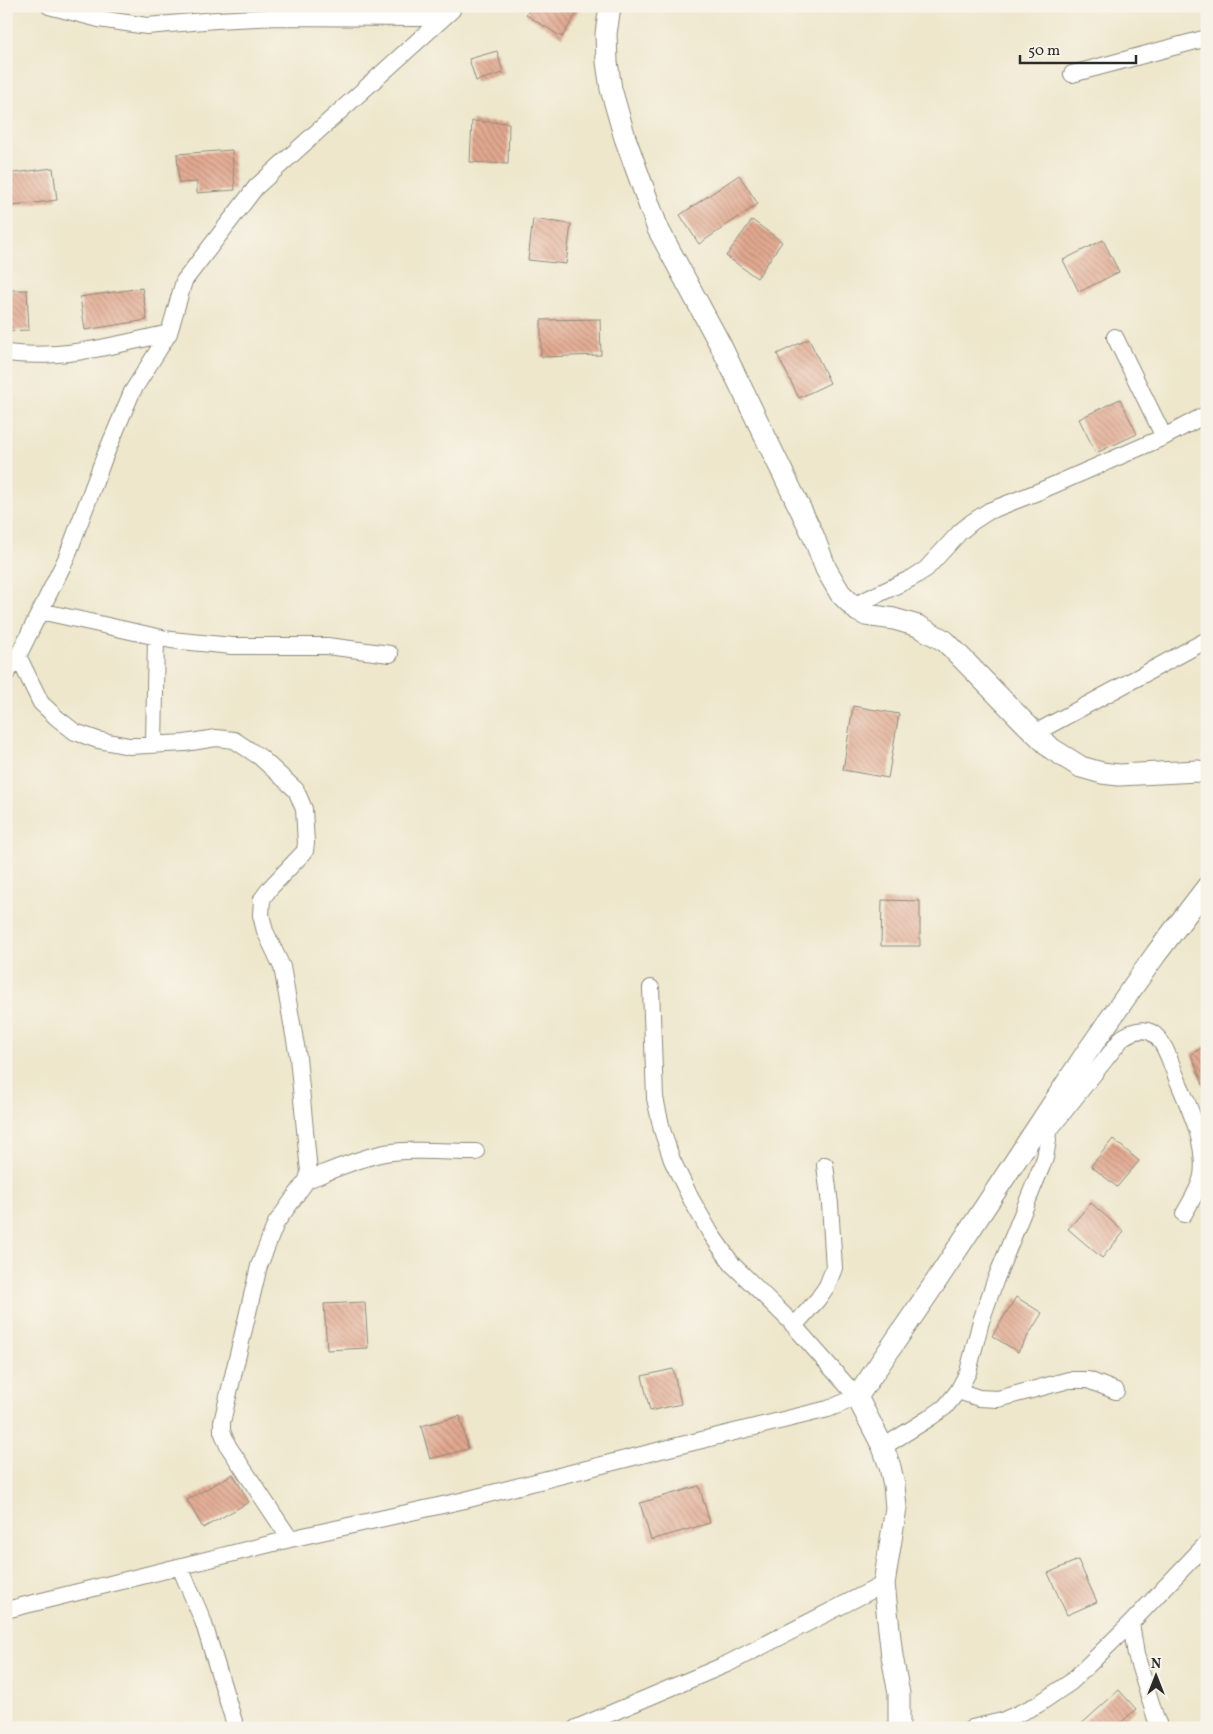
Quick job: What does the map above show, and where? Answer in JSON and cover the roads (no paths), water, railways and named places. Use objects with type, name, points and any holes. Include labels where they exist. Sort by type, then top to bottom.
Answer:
[{"type":"main road","points":[[610,6],[606,44],[611,89],[625,138],[658,229],[721,346],[813,535],[826,569],[840,593],[853,606],[866,615],[894,619],[918,626],[944,641],[1052,750],[1081,767],[1102,773],[1119,775],[1198,771],[1207,773]]},
{"type":"main road","points":[[899,1728],[899,1694],[892,1656],[884,1584],[896,1508],[894,1485],[883,1448],[857,1397],[1046,1125],[1087,1052],[1156,954],[1207,887]]},
{"type":"street","points":[[50,6],[99,19],[148,26],[278,17],[420,18],[441,14],[454,8]]},
{"type":"street","points":[[6,674],[18,656],[66,559],[104,458],[132,392],[169,333],[184,281],[256,187],[454,8]]},
{"type":"street","points":[[1072,74],[1207,38]]},
{"type":"street","points":[[6,353],[32,356],[94,350],[169,333]]},
{"type":"street","points":[[1116,337],[1164,437]]},
{"type":"street","points":[[853,606],[926,569],[960,532],[989,511],[1040,492],[1164,437],[1207,414]]},
{"type":"street","points":[[40,610],[171,640],[232,646],[326,646],[390,654]]},
{"type":"street","points":[[154,745],[156,637]]},
{"type":"street","points":[[1035,733],[1207,640]]},
{"type":"street","points":[[18,656],[41,703],[75,732],[98,740],[129,746],[186,743],[216,738],[234,740],[260,757],[296,790],[304,809],[305,851],[262,899],[261,914],[265,931],[282,967],[298,1057],[309,1172],[307,1180],[276,1223],[259,1266],[222,1422],[222,1432],[228,1446],[290,1539]]},
{"type":"street","points":[[6,1610],[290,1539],[466,1500],[828,1410],[857,1397],[794,1326],[732,1264],[711,1234],[691,1199],[672,1160],[662,1130],[655,1098],[651,988]]},
{"type":"street","points":[[883,1448],[932,1418],[958,1391],[968,1372],[995,1281],[1045,1158],[1048,1148],[1046,1125],[1123,1037],[1131,1032],[1139,1030],[1148,1031],[1157,1037],[1172,1065],[1192,1116],[1199,1140],[1202,1156],[1202,1174],[1198,1191],[1184,1214]]},
{"type":"street","points":[[307,1180],[352,1162],[381,1154],[476,1152]]},
{"type":"street","points":[[794,1326],[827,1286],[834,1268],[830,1204],[825,1165]]},
{"type":"street","points":[[958,1391],[979,1398],[998,1399],[1069,1380],[1088,1380],[1116,1391]]},
{"type":"street","points":[[972,1728],[1002,1721],[1037,1706],[1071,1682],[1131,1623],[1207,1543]]},
{"type":"street","points":[[180,1567],[203,1621],[236,1728]]},
{"type":"street","points":[[576,1728],[727,1664],[884,1584]]},
{"type":"street","points":[[1131,1623],[1136,1655],[1160,1728]]}]
